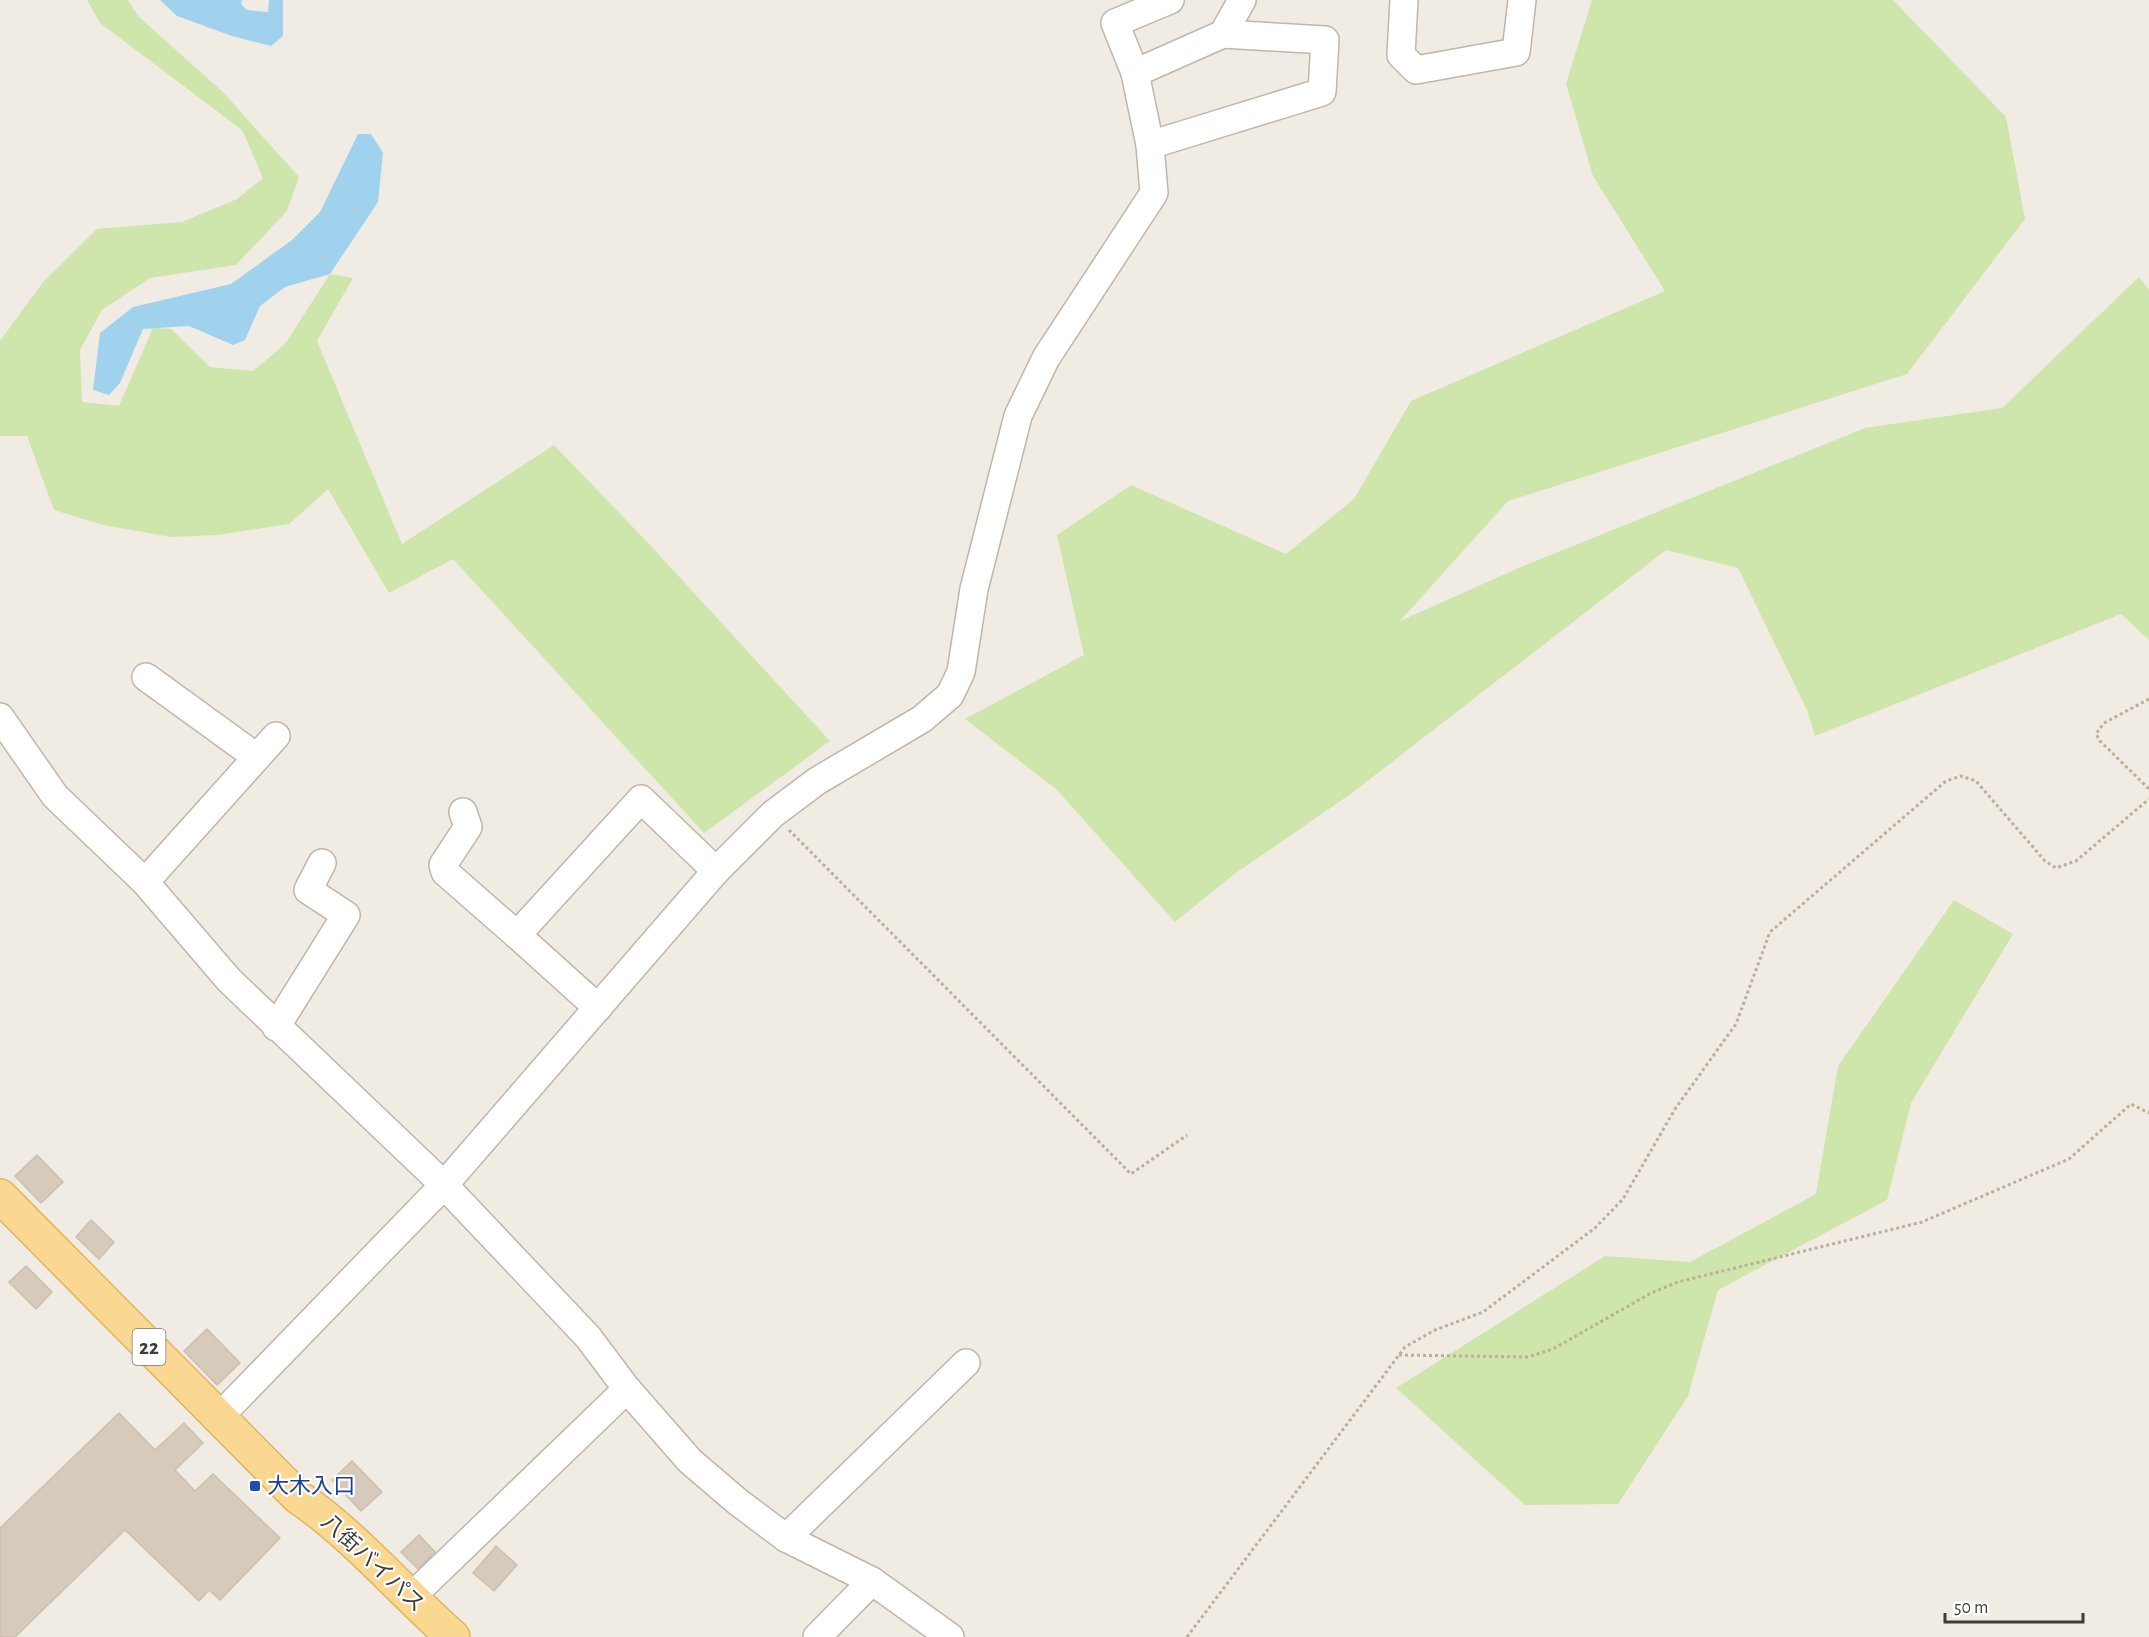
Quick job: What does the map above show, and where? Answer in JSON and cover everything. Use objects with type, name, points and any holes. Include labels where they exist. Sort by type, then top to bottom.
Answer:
[{"type":"main road","name":"22","points":[[0,1196],[298,1497]]},
{"type":"main road","name":"八街バイパス","points":[[298,1497],[324,1514],[409,1599],[453,1637]]},
{"type":"main road","name":"八街バイパス","points":[[298,1497],[313,1525],[425,1637]]},
{"type":"street","points":[[218,1418],[444,1185],[716,870],[773,814],[817,781],[922,719],[950,695],[961,672],[974,589],[1018,416],[1046,358],[1154,194],[1150,146],[1135,73],[1114,23],[1170,0]]},
{"type":"street","points":[[1223,34],[1242,0]]},
{"type":"street","points":[[1404,0],[1401,55],[1416,70],[1516,52],[1522,0]]},
{"type":"street","points":[[1135,73],[1223,34],[1325,40],[1322,92],[1150,146]]},
{"type":"street","points":[[146,677],[255,756]]},
{"type":"street","points":[[0,717],[55,796],[145,882],[229,981],[444,1185],[588,1337],[627,1389],[690,1461],[738,1502],[786,1538],[872,1581],[950,1637]]},
{"type":"street","points":[[145,882],[255,756],[276,736]]},
{"type":"street","points":[[517,935],[641,799],[716,870]]},
{"type":"street","points":[[464,812],[468,827],[443,865],[445,872],[597,1008]]},
{"type":"street","points":[[276,1027],[346,915],[308,890],[322,863]]},
{"type":"street","points":[[786,1538],[966,1363]]},
{"type":"street","points":[[409,1599],[627,1389]]},
{"type":"street","points":[[817,1637],[872,1581]]},
{"type":"path","points":[[2149,699],[2104,723],[2096,734],[2100,741],[2149,789]]},
{"type":"path","points":[[1188,1637],[1405,1347],[1435,1330],[1483,1312],[1594,1228],[1623,1199],[1675,1109],[1736,1024],[1770,932],[1946,781],[1960,776],[1976,782],[2045,861],[2056,868],[2076,861],[2149,799]]},
{"type":"path","points":[[773,814],[1131,1174],[1187,1135]]},
{"type":"path","points":[[1400,1355],[1528,1356],[1553,1349],[1651,1293],[1678,1282],[1922,1222],[2069,1159],[2131,1104],[2149,1113]]},
{"type":"green space","points":[[87,0],[128,0],[138,16],[223,92],[299,177],[287,211],[236,265],[150,278],[102,310],[80,350],[82,402],[119,406],[153,328],[171,329],[210,367],[253,371],[285,344],[330,274],[353,278],[317,341],[402,544],[554,445],[650,545],[830,741],[704,833],[453,559],[389,593],[328,489],[289,524],[218,535],[171,537],[103,525],[54,510],[27,436],[0,436],[0,341],[43,282],[97,229],[182,222],[237,199],[263,178],[242,130],[100,23]]},
{"type":"green space","points":[[1592,0],[1893,0],[2006,117],[2025,219],[1907,374],[1508,501],[1400,621],[1521,567],[1865,428],[2002,408],[2139,277],[2149,290],[2149,640],[2121,614],[1815,736],[1807,710],[1738,568],[1666,550],[1352,793],[1233,875],[1175,922],[1056,789],[965,719],[1084,655],[1057,535],[1131,485],[1286,554],[1354,499],[1411,401],[1665,291],[1593,176],[1566,84]]},
{"type":"green space","points":[[1954,900],[2013,934],[1911,1103],[1887,1200],[1718,1290],[1688,1396],[1618,1504],[1525,1505],[1396,1388],[1605,1256],[1690,1262],[1816,1194],[1838,1066]]},
{"type":"water","points":[[160,0],[242,0],[241,4],[247,10],[268,12],[269,0],[283,0],[283,36],[271,46],[232,36],[177,16]]},
{"type":"water","points":[[358,134],[371,134],[383,153],[378,202],[330,274],[285,287],[260,306],[245,340],[233,345],[189,326],[143,329],[120,383],[109,395],[93,390],[100,333],[133,307],[231,284],[292,240],[320,212]]},
{"type":"building","points":[[37,1155],[63,1182],[41,1203],[15,1176]]},
{"type":"building","points":[[91,1220],[114,1242],[99,1259],[76,1237]]},
{"type":"building","points":[[26,1266],[52,1292],[36,1309],[9,1282]]},
{"type":"building","points":[[207,1329],[240,1363],[217,1385],[184,1351]]},
{"type":"building","points":[[119,1413],[155,1450],[184,1423],[203,1443],[175,1470],[195,1491],[213,1474],[280,1538],[220,1600],[209,1590],[199,1601],[125,1530],[15,1637],[0,1637],[0,1528]]},
{"type":"building","points":[[352,1461],[382,1492],[361,1511],[332,1480]]},
{"type":"building","points":[[419,1535],[435,1552],[418,1569],[401,1552]]},
{"type":"building","points":[[496,1546],[517,1565],[494,1591],[473,1573]]},
{"type":"place","name":"大木入口","points":[[255,1486]]}]
